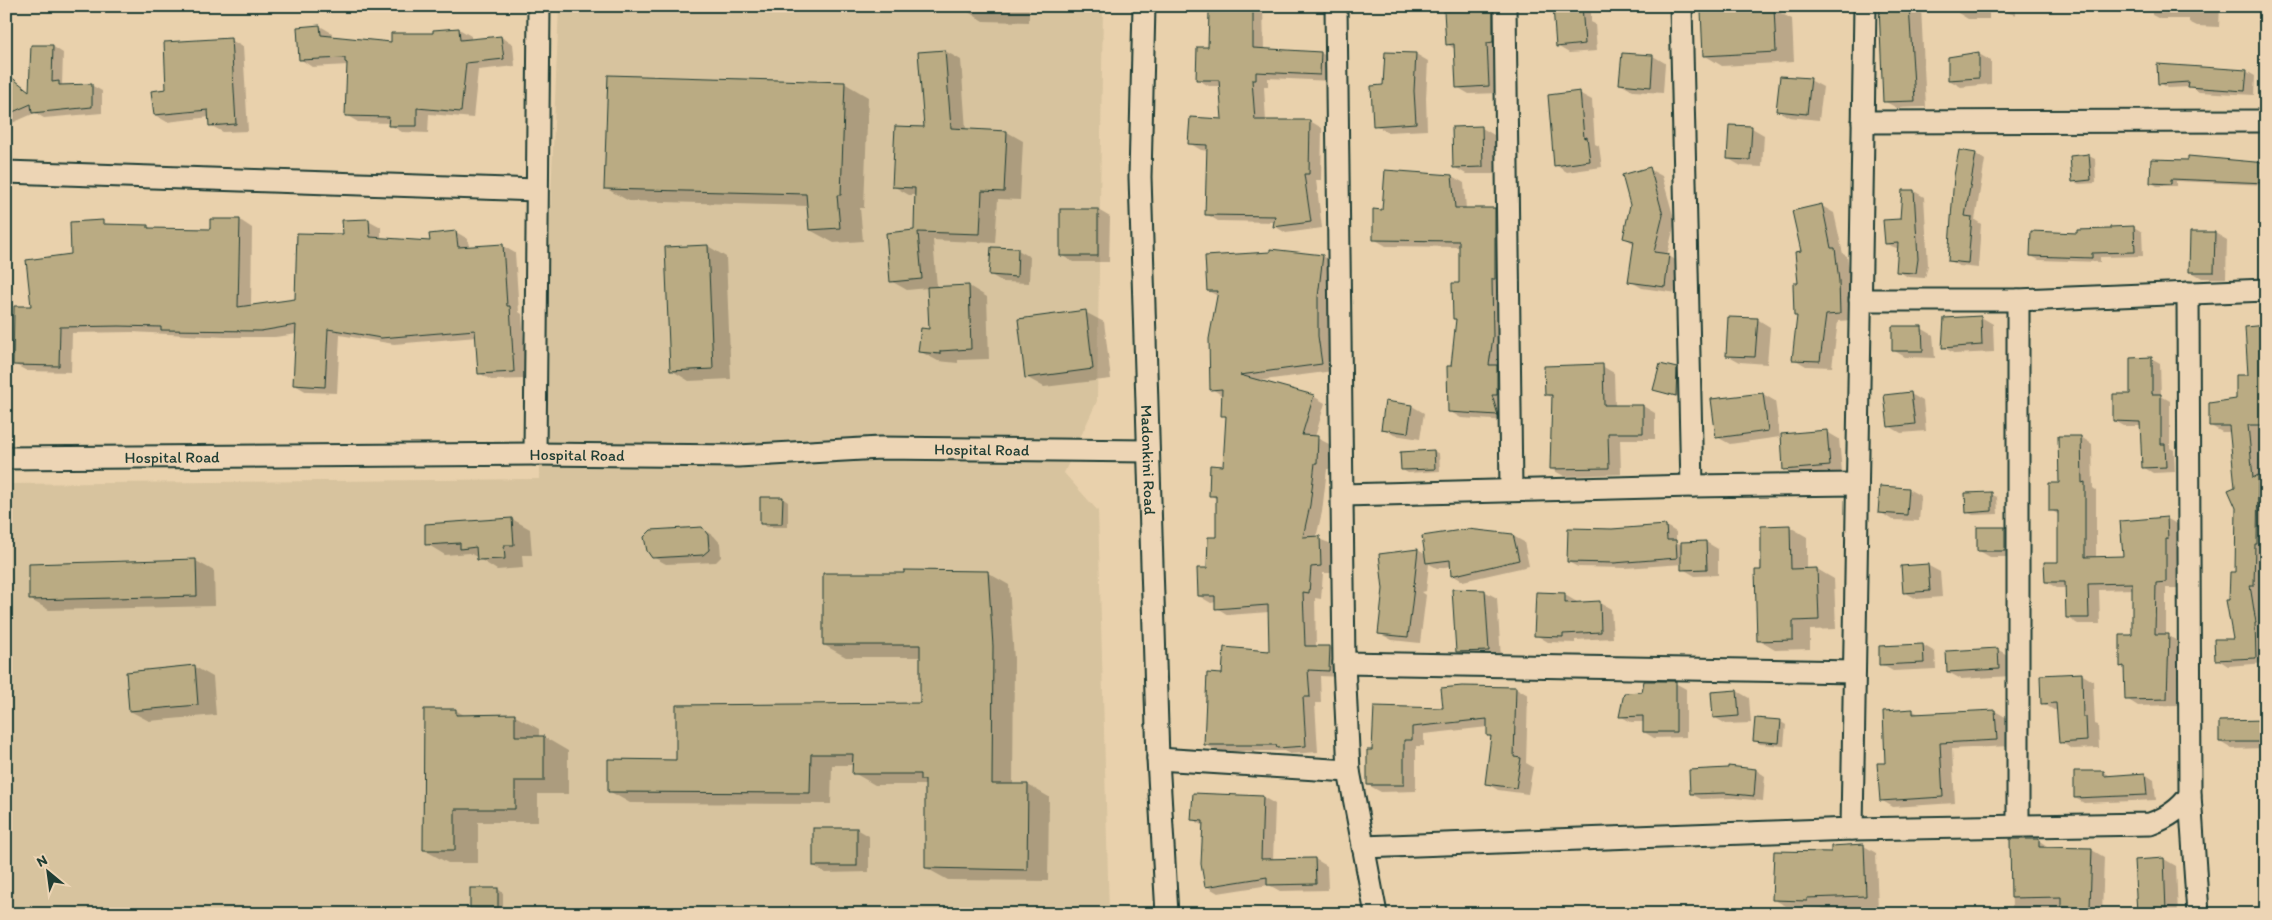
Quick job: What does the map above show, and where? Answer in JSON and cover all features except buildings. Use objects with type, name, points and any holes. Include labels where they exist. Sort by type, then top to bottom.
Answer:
[{"type":"street","points":[[535,454],[539,6]]},
{"type":"street","name":"Madonkini Road","points":[[1144,6],[1140,177],[1158,759],[1167,914]]},
{"type":"street","points":[[1336,6],[1344,664],[1349,771],[1376,914]]},
{"type":"street","points":[[1505,6],[1512,490]]},
{"type":"street","points":[[1681,6],[1692,486]]},
{"type":"street","points":[[1852,829],[1865,6]]},
{"type":"street","points":[[1863,122],[2266,121]]},
{"type":"street","points":[[6,172],[536,190]]},
{"type":"street","points":[[1860,300],[2018,300],[2266,290]]},
{"type":"street","points":[[2188,294],[2190,795],[2198,914]]},
{"type":"street","points":[[2018,300],[2018,825]]},
{"type":"street","name":"Hospital Road","points":[[6,458],[535,454],[738,456],[880,448],[1147,451]]},
{"type":"street","points":[[1343,495],[1692,486],[1857,484]]},
{"type":"street","points":[[1344,664],[1854,672]]},
{"type":"street","points":[[1158,759],[1349,771]]},
{"type":"street","points":[[1363,847],[1852,829],[2150,824],[2173,813],[2183,805],[2190,795]]},
{"type":"shaded area","points":[[559,6],[1103,6],[1097,401],[1064,473],[1098,511],[1109,914],[6,914],[6,484],[539,479]]}]
